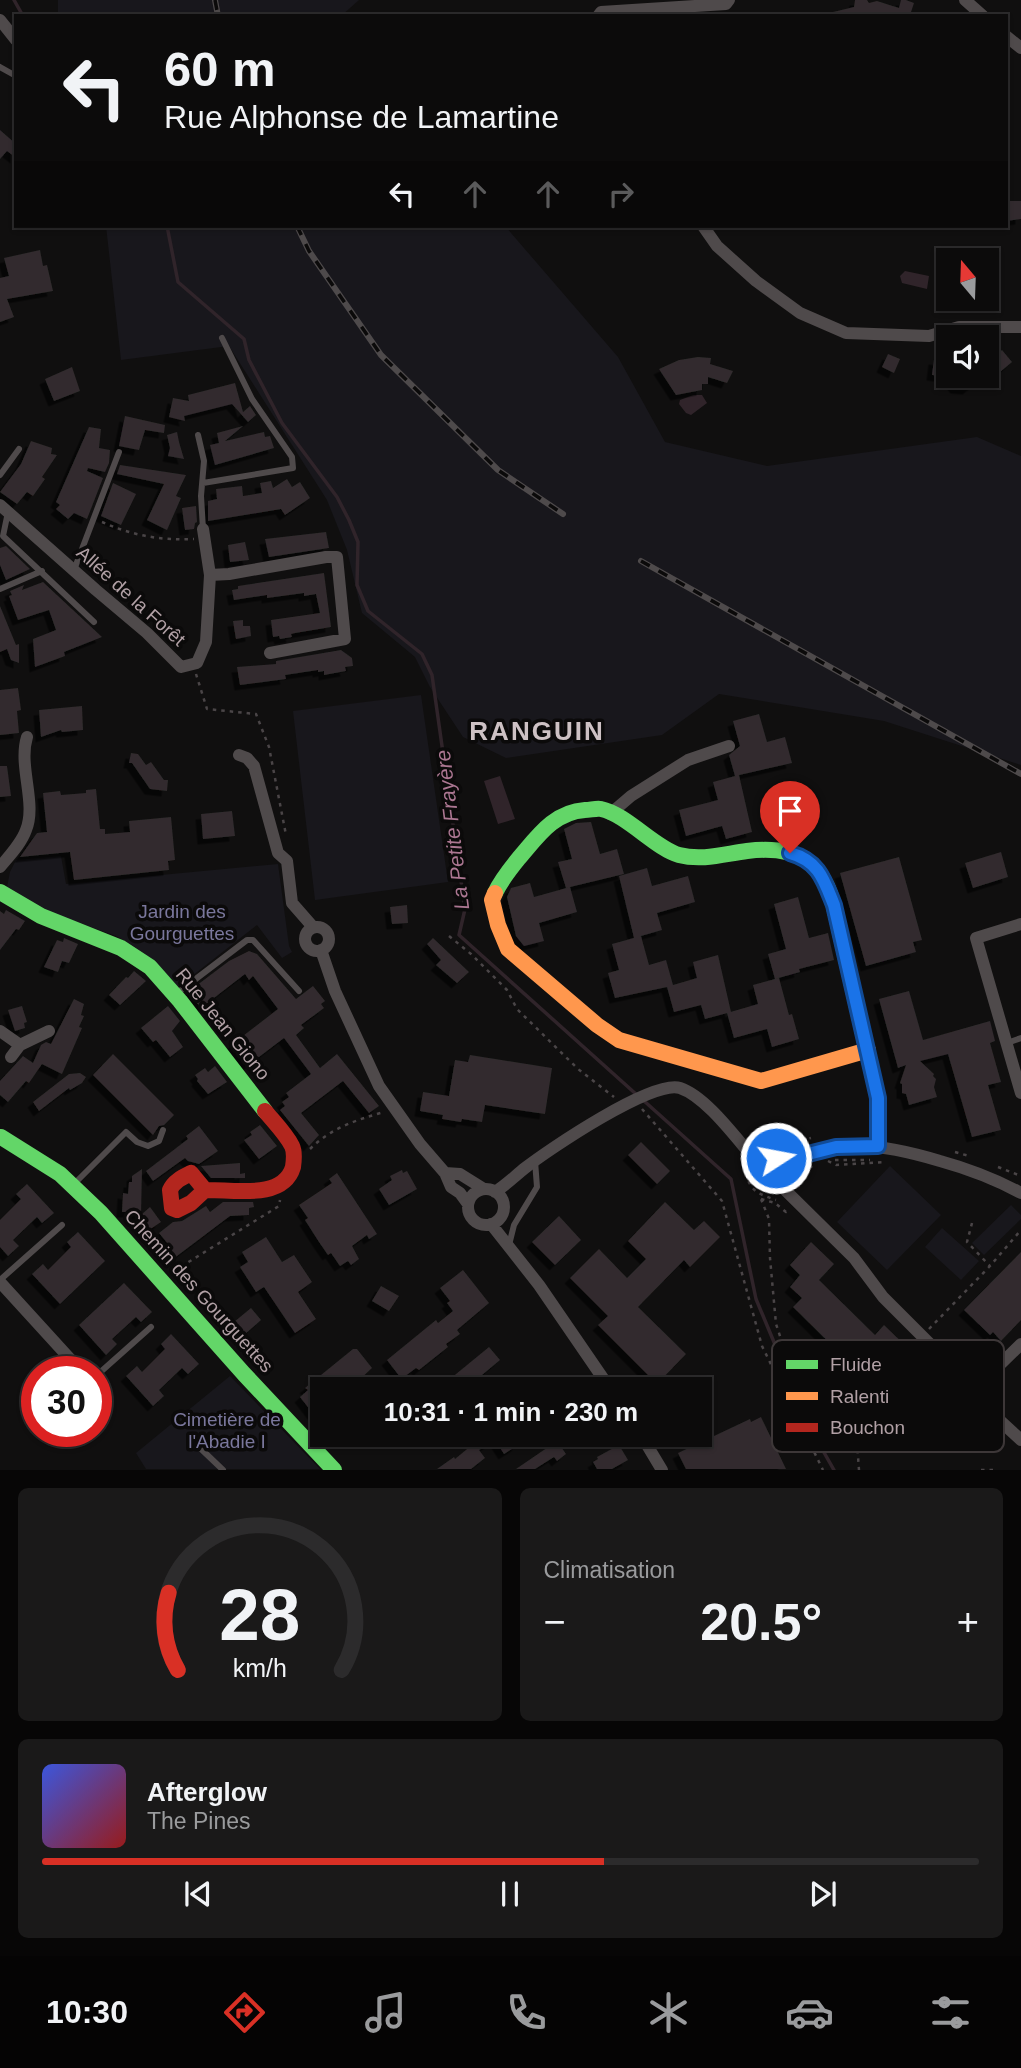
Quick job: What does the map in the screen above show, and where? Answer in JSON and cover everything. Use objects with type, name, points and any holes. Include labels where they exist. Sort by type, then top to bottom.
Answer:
[{"type":"street","points":[[600,14],[726,4],[729,0]]},
{"type":"street","points":[[965,0],[981,14]]},
{"type":"street","points":[[0,20],[14,38]]},
{"type":"street","points":[[704,228],[717,246],[756,281],[800,313],[846,333],[929,336],[959,327],[1021,327]]},
{"type":"street","name":"Allée de la Forêt","points":[[4,508],[147,633],[181,667],[197,663],[206,642],[210,575],[203,534]]},
{"type":"street","points":[[210,575],[337,557],[345,639],[270,653]]},
{"type":"street","points":[[0,867],[20,841],[29,818],[23,749],[27,737]]},
{"type":"street","points":[[610,814],[631,796],[688,760],[729,746]]},
{"type":"street","points":[[239,755],[247,758],[254,766],[278,853],[287,862],[292,903],[313,927],[307,932],[305,943],[310,949],[321,950],[355,1038],[394,1109],[445,1173],[451,1186],[468,1204],[470,1214],[476,1222],[491,1224],[499,1219],[504,1209],[502,1199],[460,1174],[445,1173]]},
{"type":"street","points":[[868,1051],[761,1081],[619,1040],[597,1025],[508,948],[498,925],[492,900],[500,881],[545,827],[573,811],[601,809],[677,855],[708,858],[776,849],[805,858],[823,876],[834,905],[868,1051],[878,1098],[880,1151]]},
{"type":"street","name":"Rue Jean Giono","points":[[0,892],[41,916],[121,948],[150,967],[273,1119],[293,1147],[296,1159]]},
{"type":"street","points":[[1021,925],[976,938],[1021,1093]]},
{"type":"street","points":[[0,1031],[20,1045]]},
{"type":"street","points":[[11,1057],[20,1045],[49,1031]]},
{"type":"street","points":[[468,1204],[474,1194],[490,1190],[629,1102],[653,1093],[679,1088],[702,1103],[721,1121],[757,1163]]},
{"type":"street","name":"Chemin des Gourguettes","points":[[0,1138],[42,1162],[72,1185],[123,1236],[244,1374],[334,1469]]},
{"type":"street","points":[[778,1183],[769,1186],[757,1180],[754,1171],[757,1163],[768,1156],[780,1161],[836,1147],[880,1151],[896,1148],[992,1177],[1021,1193]]},
{"type":"street","points":[[0,1155],[23,1151]]},
{"type":"street","points":[[205,1190],[274,1188],[285,1180],[294,1168],[296,1159]]},
{"type":"street","points":[[778,1183],[783,1170],[780,1161]]},
{"type":"street","points":[[778,1183],[854,1258],[883,1297],[926,1340]]},
{"type":"street","points":[[491,1224],[551,1302],[602,1377]]},
{"type":"street","points":[[0,1281],[68,1356]]},
{"type":"street","points":[[1004,1361],[1021,1345]]},
{"type":"street","points":[[1004,1424],[1021,1440]]},
{"type":"street","points":[[648,1447],[662,1469]]},
{"type":"lane","points":[[203,483],[293,468],[292,457],[252,399],[222,338]]},
{"type":"lane","name":"Allée de la Forêt","points":[[198,435],[204,461],[201,496],[203,534]]},
{"type":"lane","points":[[0,475],[19,449]]},
{"type":"lane","points":[[74,570],[119,452]]},
{"type":"lane","points":[[4,508],[3,536],[94,622]]},
{"type":"lane","points":[[0,589],[42,571]]},
{"type":"lane","points":[[174,995],[247,940],[253,940],[299,991]]},
{"type":"lane","points":[[1006,1043],[1021,1038]]},
{"type":"lane","points":[[72,1185],[126,1132],[137,1142],[148,1146],[159,1141],[163,1130]]},
{"type":"lane","points":[[508,1247],[514,1225],[537,1187],[536,1161]]},
{"type":"lane","points":[[0,1281],[62,1225]]},
{"type":"lane","points":[[112,1362],[151,1327]]},
{"type":"lane","points":[[200,1447],[222,1469]]},
{"type":"path","points":[[95,519],[136,534],[171,540],[203,534]]},
{"type":"path","points":[[449,936],[507,990],[517,1009],[578,1069],[614,1097],[641,1108],[722,1201],[762,1346],[772,1366]]},
{"type":"path","points":[[296,1159],[302,1157],[328,1133],[354,1121],[394,1109]]},
{"type":"path","points":[[816,1163],[797,1180],[794,1199],[785,1206],[753,1189],[747,1182],[742,1162],[736,1156],[752,1141],[758,1144],[785,1144],[821,1137]]},
{"type":"path","points":[[880,1151],[875,1160],[836,1161],[825,1158],[836,1166],[891,1161]]},
{"type":"path","points":[[781,1340],[776,1324],[769,1219],[761,1199],[775,1203],[786,1212],[799,1193],[794,1184],[795,1174],[803,1166]]},
{"type":"path","points":[[161,1282],[281,1203]]},
{"type":"path","points":[[972,1223],[967,1242],[990,1266]]},
{"type":"path","points":[[922,1336],[1021,1230]]},
{"type":"path","points":[[815,1452],[824,1469]]},
{"type":"path","points":[[981,1469],[998,1469]]},
{"type":"green space","points":[[58,0],[359,0],[343,14],[58,14]]},
{"type":"green space","points":[[106,228],[507,228],[618,357],[665,442],[767,466],[977,437],[1021,456],[1021,765],[884,721],[719,694],[662,735],[506,758],[463,737],[430,687],[415,657],[362,613],[347,550],[327,500],[229,346],[121,360]]},
{"type":"green space","points":[[421,695],[448,882],[315,900],[293,711]]},
{"type":"green space","name":"Jardin des Gourguettes","points":[[61,856],[66,884],[278,864],[292,952],[282,958],[257,925],[178,987],[135,947],[116,936],[54,914],[7,887],[16,860]]},
{"type":"green space","points":[[890,1166],[941,1215],[887,1270],[837,1222]]},
{"type":"green space","points":[[1011,1205],[1021,1215],[1021,1219],[984,1255],[972,1243]]},
{"type":"green space","points":[[942,1228],[979,1261],[961,1280],[925,1247]]},
{"type":"green space","name":"Cimetière de l'Abadie I","points":[[230,1376],[320,1469],[146,1469],[136,1453]]},
{"type":"shaded area","points":[[905,271],[929,276],[927,289],[902,283],[900,276]]},
{"type":"shaded area","points":[[702,395],[707,403],[691,415],[679,404],[680,400]]},
{"type":"shaded area","points":[[500,776],[515,819],[498,824],[484,781]]},
{"type":"building","points":[[855,0],[867,0],[869,3],[877,1],[899,8],[901,0],[906,0],[914,3],[911,12],[917,14],[833,14],[854,7]]},
{"type":"building","points":[[0,130],[14,142],[14,156],[7,151],[0,159]]},
{"type":"building","points":[[1008,201],[1021,201],[1021,219],[1008,221]]},
{"type":"building","points":[[40,250],[43,266],[47,265],[53,291],[7,299],[14,317],[0,322],[0,278],[9,276],[4,258]]},
{"type":"building","points":[[1002,350],[1012,362],[1000,372],[999,371],[999,352]]},
{"type":"building","points":[[888,354],[900,359],[894,373],[882,367]]},
{"type":"building","points":[[711,358],[710,364],[733,371],[727,383],[708,377],[708,384],[702,384],[702,390],[676,395],[659,369],[679,360]]},
{"type":"building","points":[[934,359],[936,359],[936,376],[932,375]]},
{"type":"building","points":[[72,367],[80,391],[54,401],[45,379]]},
{"type":"building","points":[[235,383],[243,412],[250,406],[256,415],[248,422],[232,404],[184,416],[185,421],[169,417],[173,398],[189,401],[188,395]]},
{"type":"building","points":[[125,416],[165,425],[164,433],[145,430],[139,450],[119,446]]},
{"type":"building","points":[[243,426],[225,441],[264,432],[265,437],[270,436],[274,448],[215,465],[210,445],[219,443],[217,433]]},
{"type":"building","points":[[89,427],[101,429],[99,448],[110,450],[109,463],[105,472],[88,468],[87,471],[103,478],[87,519],[74,513],[68,519],[56,509],[60,505],[56,502]]},
{"type":"building","points":[[177,432],[184,459],[168,456],[170,448],[167,435]]},
{"type":"building","points":[[31,441],[52,448],[51,454],[57,455],[33,496],[27,492],[17,504],[0,492],[21,464]]},
{"type":"building","points":[[120,465],[186,475],[176,496],[181,498],[167,530],[147,520],[164,484],[117,474]]},
{"type":"building","points":[[287,479],[292,487],[300,482],[310,498],[285,515],[281,509],[208,521],[208,501],[217,499],[216,489],[242,486],[243,496],[262,493],[260,483],[271,481],[273,488]]},
{"type":"building","points":[[113,483],[136,494],[121,525],[101,516]]},
{"type":"building","points":[[196,506],[197,522],[194,529],[185,530],[182,508]]},
{"type":"building","points":[[326,532],[329,548],[269,557],[265,539]]},
{"type":"building","points":[[245,542],[249,560],[230,562],[228,545]]},
{"type":"building","points":[[6,546],[30,569],[6,580],[0,565],[0,548]]},
{"type":"building","points":[[324,573],[331,627],[291,634],[292,637],[273,637],[271,620],[320,613],[316,594],[267,598],[267,595],[234,600],[232,590],[238,589],[238,586]]},
{"type":"building","points":[[43,582],[102,637],[64,652],[65,656],[35,667],[33,639],[56,630],[49,610],[18,620],[9,596],[12,595],[10,591],[24,585],[22,590]]},
{"type":"building","points":[[0,606],[16,645],[19,644],[19,663],[11,660],[7,649],[0,652]]},
{"type":"building","points":[[243,620],[243,626],[250,626],[251,636],[236,639],[233,621]]},
{"type":"building","points":[[341,650],[352,658],[353,666],[345,667],[346,671],[324,675],[324,671],[318,670],[285,675],[286,679],[240,685],[237,667],[276,664],[276,661]]},
{"type":"building","points":[[18,688],[21,710],[17,711],[19,733],[0,735],[0,690]]},
{"type":"building","points":[[82,706],[83,730],[61,730],[41,737],[39,710]]},
{"type":"building","points":[[759,714],[767,742],[785,737],[792,763],[735,776],[729,755],[740,746],[733,721]]},
{"type":"building","points":[[131,753],[138,754],[146,765],[151,762],[164,780],[168,780],[167,791],[150,789],[132,763],[129,763]]},
{"type":"building","points":[[0,766],[7,766],[11,796],[0,797]]},
{"type":"building","points":[[739,775],[752,832],[726,839],[722,826],[686,836],[679,810],[718,800],[713,782]]},
{"type":"building","points":[[96,789],[100,829],[105,829],[105,834],[130,832],[129,821],[171,817],[175,860],[168,861],[169,870],[74,880],[70,852],[20,857],[37,833],[47,832],[43,793],[60,791],[61,795],[86,793],[86,790]]},
{"type":"building","points":[[232,811],[235,836],[203,839],[201,814]]},
{"type":"building","points":[[591,822],[600,854],[617,849],[624,874],[566,888],[558,862],[572,859],[564,829],[576,823]]},
{"type":"building","points":[[1001,852],[1008,877],[973,888],[965,863]]},
{"type":"building","points":[[899,857],[922,940],[913,942],[916,952],[866,966],[840,873]]},
{"type":"building","points":[[647,868],[652,886],[688,876],[695,902],[657,913],[662,930],[634,938],[619,876]]},
{"type":"building","points":[[530,883],[534,897],[570,887],[577,912],[539,923],[544,941],[524,946],[516,936],[507,897],[511,888]]},
{"type":"building","points":[[798,897],[809,938],[828,933],[834,960],[799,969],[800,972],[775,979],[768,954],[786,949],[774,904]]},
{"type":"building","points":[[407,905],[408,923],[392,924],[390,907]]},
{"type":"building","points":[[6,910],[25,921],[0,950],[0,911],[4,914]]},
{"type":"building","points":[[641,936],[649,965],[666,960],[673,985],[697,978],[693,962],[718,955],[731,1012],[705,1019],[701,1005],[674,1012],[667,987],[615,998],[608,973],[619,970],[612,944]]},
{"type":"building","points":[[64,938],[78,944],[69,963],[62,961],[58,972],[44,967],[57,940],[63,942]]},
{"type":"building","points":[[433,938],[469,972],[457,983],[436,965],[441,960],[427,944]]},
{"type":"building","points":[[249,951],[257,954],[296,999],[313,986],[325,1001],[321,1004],[324,1008],[301,1025],[304,1028],[296,1035],[320,1068],[337,1054],[379,1106],[369,1113],[343,1081],[301,1113],[319,1135],[309,1146],[280,1110],[285,1106],[282,1102],[289,1097],[286,1093],[311,1074],[284,1038],[247,1066],[230,1046],[278,1009],[253,976],[249,980],[245,974],[201,1008],[188,992],[229,961]]},
{"type":"building","points":[[134,971],[146,981],[120,1005],[109,995]]},
{"type":"building","points":[[779,978],[799,1039],[772,1047],[767,1029],[734,1038],[727,1013],[758,1004],[753,985]]},
{"type":"building","points":[[909,991],[923,1040],[990,1021],[995,1041],[990,1043],[1001,1082],[988,1085],[1001,1130],[972,1137],[948,1054],[920,1061],[934,1074],[937,1097],[909,1105],[900,1083],[906,1065],[898,1068],[879,999]]},
{"type":"building","points":[[74,999],[84,1004],[81,1015],[84,1016],[79,1027],[82,1028],[62,1074],[42,1064],[29,1083],[26,1081],[8,1102],[0,1095],[0,1081],[23,1056],[33,1063],[41,1045],[46,1042],[51,1044]]},
{"type":"building","points":[[22,1006],[27,1022],[24,1023],[25,1028],[15,1031],[8,1010]]},
{"type":"building","points":[[168,1006],[180,1021],[172,1031],[183,1047],[170,1057],[156,1040],[153,1042],[141,1028]]},
{"type":"building","points":[[113,1054],[174,1115],[164,1125],[159,1126],[153,1135],[93,1075]]},
{"type":"building","points":[[470,1055],[552,1068],[545,1114],[485,1105],[482,1122],[462,1119],[461,1122],[420,1111],[423,1092],[449,1096],[455,1060],[468,1062]]},
{"type":"building","points":[[215,1066],[227,1082],[208,1094],[195,1075],[205,1068],[208,1072]]},
{"type":"building","points":[[80,1073],[86,1077],[82,1083],[70,1090],[69,1088],[39,1111],[33,1102],[69,1074]]},
{"type":"building","points":[[260,1125],[277,1146],[259,1159],[244,1140]]},
{"type":"building","points":[[199,1126],[218,1151],[199,1164],[185,1158],[153,1181],[146,1171],[188,1139],[186,1136]]},
{"type":"building","points":[[641,1142],[670,1171],[657,1184],[628,1155]]},
{"type":"building","points":[[240,1163],[240,1174],[245,1173],[245,1178],[211,1178],[201,1166]]},
{"type":"building","points":[[142,1169],[141,1215],[150,1207],[161,1222],[149,1230],[141,1218],[141,1223],[131,1212],[122,1212],[123,1193],[128,1194],[132,1176]]},
{"type":"building","points":[[402,1170],[403,1173],[407,1171],[417,1189],[389,1205],[379,1189],[392,1180],[390,1176]]},
{"type":"building","points":[[337,1173],[377,1234],[369,1239],[367,1235],[352,1246],[359,1259],[351,1265],[348,1261],[340,1266],[331,1253],[328,1255],[305,1220],[308,1218],[299,1205],[332,1183],[329,1179]]},
{"type":"building","points":[[27,1184],[54,1213],[42,1223],[37,1217],[13,1240],[19,1246],[8,1256],[0,1247],[0,1220],[21,1199],[16,1194]]},
{"type":"building","points":[[223,1202],[253,1202],[254,1207],[249,1208],[249,1215],[230,1216],[173,1259],[163,1247],[168,1244],[159,1233],[173,1222],[182,1221],[206,1206],[210,1212]]},
{"type":"building","points":[[665,1202],[694,1230],[704,1221],[720,1237],[690,1267],[684,1260],[638,1307],[686,1354],[664,1377],[650,1377],[598,1325],[608,1316],[570,1278],[599,1249],[627,1278],[646,1259],[628,1241]]},
{"type":"building","points":[[559,1216],[581,1240],[555,1265],[532,1242]]},
{"type":"building","points":[[78,1232],[105,1261],[60,1304],[32,1274],[43,1264],[48,1270],[71,1247],[67,1242]]},
{"type":"building","points":[[266,1237],[282,1262],[294,1255],[312,1282],[298,1292],[316,1319],[295,1333],[264,1287],[256,1292],[240,1267],[248,1262],[242,1252]]},
{"type":"building","points":[[811,1242],[834,1264],[819,1280],[875,1335],[884,1325],[900,1340],[827,1340],[793,1307],[802,1298],[790,1287],[800,1275],[790,1265]]},
{"type":"building","points":[[1021,1252],[1021,1320],[1002,1340],[993,1332],[990,1335],[964,1310]]},
{"type":"building","points":[[463,1270],[489,1303],[457,1330],[460,1334],[446,1344],[448,1347],[419,1370],[416,1368],[400,1377],[387,1360],[436,1320],[438,1323],[453,1311],[447,1303],[450,1301],[440,1288]]},
{"type":"building","points":[[124,1283],[152,1312],[141,1322],[136,1317],[112,1339],[117,1344],[106,1355],[79,1325]]},
{"type":"building","points":[[381,1286],[399,1296],[389,1311],[372,1301]]},
{"type":"building","points":[[251,1308],[261,1320],[244,1335],[234,1322]]},
{"type":"building","points":[[171,1334],[199,1364],[188,1374],[182,1368],[159,1390],[164,1396],[153,1406],[126,1376],[137,1366],[142,1372],[165,1349],[161,1344]]},
{"type":"building","points":[[489,1347],[500,1360],[480,1377],[452,1377]]},
{"type":"building","points":[[353,1349],[357,1349],[372,1368],[362,1377],[319,1377]]},
{"type":"building","points":[[310,1384],[310,1410],[300,1397],[308,1390],[305,1388]]},
{"type":"building","points":[[761,1417],[772,1440],[772,1452],[778,1452],[786,1469],[686,1469],[678,1453],[691,1447],[712,1447],[712,1437],[750,1419],[751,1422]]},
{"type":"building","points":[[470,1447],[484,1447],[479,1450],[485,1458],[471,1469],[437,1469],[454,1457],[455,1459]]},
{"type":"building","points":[[500,1447],[515,1447],[504,1454]]},
{"type":"building","points":[[548,1447],[561,1447],[566,1454],[557,1461],[554,1457],[535,1469],[516,1469]]},
{"type":"building","points":[[620,1447],[628,1460],[612,1469],[597,1469],[593,1462],[597,1457]]},
{"type":"waterway","name":"La Petite Frayère","points":[[14,0],[22,14]]},
{"type":"waterway","name":"La Petite Frayère","points":[[167,228],[178,282],[244,339],[249,360],[282,423],[337,497],[358,542],[357,585],[368,611],[422,654],[432,675],[465,909],[459,935],[637,1095]]},
{"type":"waterway","name":"La Petite Frayère","points":[[643,1100],[731,1179],[756,1299],[773,1340]]},
{"type":"waterway","name":"La Petite Frayère","points":[[824,1452],[834,1470]]},
{"type":"railway","points":[[215,0],[218,14]]},
{"type":"railway","points":[[298,228],[309,251],[381,355],[498,470],[563,514]]},
{"type":"railway","points":[[641,561],[1021,774]]},
{"type":"traffic: fast","points":[[495,893],[512,866],[548,826],[564,815],[599,809],[621,817],[670,852],[679,855],[705,857],[765,850],[794,854],[816,868],[824,880],[835,911]]},
{"type":"traffic: fast","points":[[0,892],[41,916],[121,948],[150,967],[180,1001],[265,1111]]},
{"type":"traffic: fast","points":[[1,1137],[60,1174],[101,1213],[244,1374],[334,1470]]},
{"type":"traffic: slow","points":[[495,893],[492,900],[508,949],[597,1025],[619,1040],[761,1081],[868,1050]]},
{"type":"traffic: slow","points":[[835,911],[878,1099],[878,1146]]},
{"type":"traffic: jam","points":[[205,1190],[191,1173],[185,1176],[170,1190],[172,1208],[177,1210],[191,1203],[205,1190],[255,1191],[279,1185],[287,1178],[293,1167],[293,1148],[265,1111]]},
{"type":"district","name":"RANGUIN","points":[[537,731]]},
{"type":"route","points":[[776,1158],[780,1161],[836,1147],[878,1146],[878,1098],[834,905],[823,876],[805,858],[790,853]]}]
